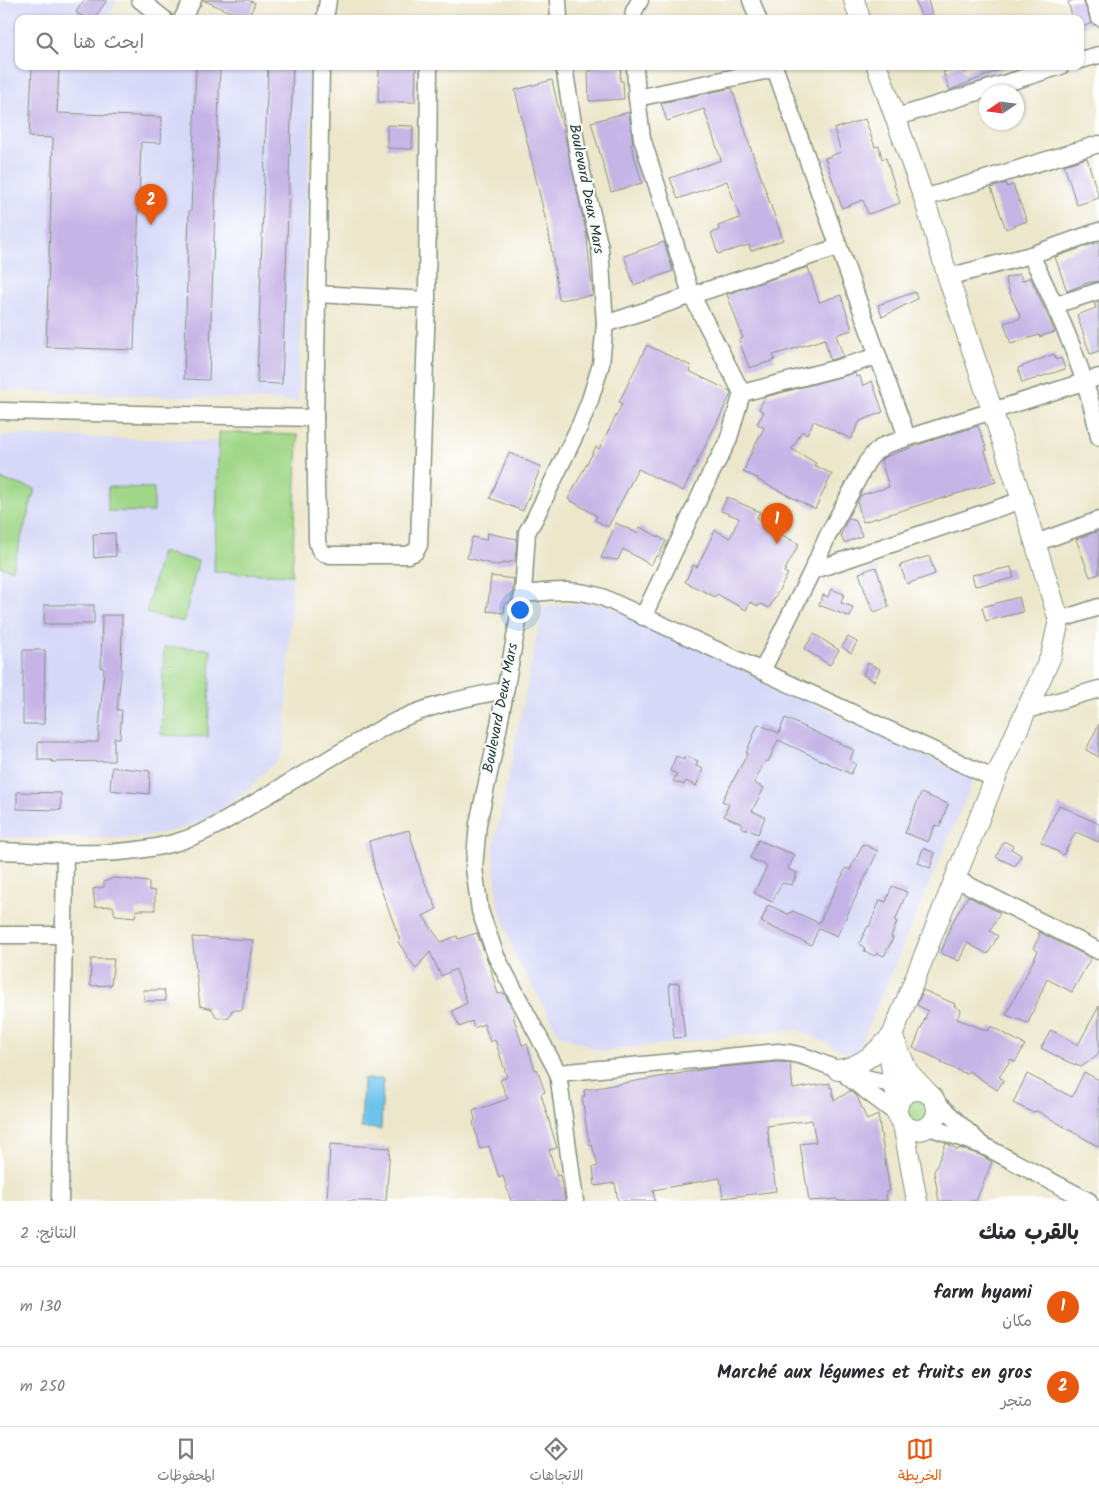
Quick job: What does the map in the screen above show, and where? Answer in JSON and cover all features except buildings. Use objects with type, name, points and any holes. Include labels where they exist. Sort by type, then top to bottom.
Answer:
[{"type":"street","points":[[140,0],[159,15]]},
{"type":"street","points":[[184,15],[193,0]]},
{"type":"street","points":[[326,15],[328,0]]},
{"type":"street","points":[[558,0],[559,15]]},
{"type":"street","points":[[634,15],[640,0]]},
{"type":"street","points":[[751,0],[757,15]]},
{"type":"street","points":[[854,0],[859,15]]},
{"type":"street","points":[[1093,0],[1099,17]]},
{"type":"street","points":[[1084,59],[1099,55]]},
{"type":"street","points":[[321,70],[315,418],[317,541],[319,550],[323,554],[331,555],[407,555],[415,552],[420,545],[427,300],[429,70]]},
{"type":"street","name":"Boulevard Deux Mars","points":[[565,70],[578,155],[600,248],[605,324],[601,364],[580,425],[527,532],[523,594],[478,824],[474,868],[480,911],[496,956],[558,1074],[575,1201]]},
{"type":"street","points":[[635,70],[642,138],[691,294],[742,393],[728,441],[643,617]]},
{"type":"street","points":[[637,98],[761,70]]},
{"type":"street","points":[[775,70],[907,437]]},
{"type":"street","points":[[878,70],[924,198],[948,278],[1036,543],[1059,620],[1051,656],[995,779],[892,1036],[889,1053],[899,1114],[916,1192]]},
{"type":"street","points":[[894,118],[1048,70]]},
{"type":"street","points":[[924,198],[1099,144]]},
{"type":"street","points":[[948,278],[1031,256],[1099,231]]},
{"type":"street","points":[[605,324],[838,247]]},
{"type":"street","points":[[1031,256],[1092,380],[1099,437]]},
{"type":"street","points":[[1055,305],[1099,291]]},
{"type":"street","points":[[317,294],[427,300]]},
{"type":"street","points":[[742,393],[878,356]]},
{"type":"street","points":[[762,671],[828,535],[874,452],[885,445],[907,437],[1092,380]]},
{"type":"street","points":[[0,411],[315,418]]},
{"type":"street","points":[[812,571],[1022,500]]},
{"type":"street","points":[[1036,543],[1099,520]]},
{"type":"street","points":[[523,594],[559,590],[582,591],[602,597],[995,779]]},
{"type":"street","points":[[1059,620],[1099,607]]},
{"type":"street","points":[[1026,710],[1099,689]]},
{"type":"street","points":[[0,851],[65,853],[134,852],[175,843],[217,825],[388,725],[427,709],[463,698],[505,690]]},
{"type":"street","points":[[60,1201],[65,853]]},
{"type":"street","points":[[954,878],[1099,951]]},
{"type":"street","points":[[0,935],[64,935]]},
{"type":"street","points":[[838,1070],[853,1067],[876,1052],[892,1036]]},
{"type":"street","points":[[892,1036],[908,1072],[938,1112],[936,1118],[927,1128],[916,1192]]},
{"type":"street","points":[[558,1074],[793,1052],[838,1070],[926,1094],[984,1146]]},
{"type":"street","points":[[838,1070],[899,1114],[913,1130],[927,1128],[984,1146],[1089,1201]]},
{"type":"street","points":[[899,1114],[902,1096],[911,1091],[926,1094]]},
{"type":"shaded area","points":[[0,0],[118,1],[109,15],[15,15],[15,70],[313,70],[298,401],[0,390]]},
{"type":"shaded area","points":[[10,435],[298,444],[285,745],[278,759],[239,797],[203,821],[175,830],[139,838],[0,838],[0,437]]},
{"type":"shaded area","points":[[600,602],[974,779],[855,1057],[797,1029],[601,1051],[560,1035],[514,954],[498,902],[493,850],[543,607]]},
{"type":"green space","points":[[219,432],[298,435],[292,575],[214,572]]},
{"type":"green space","points":[[0,479],[35,489],[12,570],[0,566]]},
{"type":"green space","points":[[108,487],[154,488],[154,512],[108,511]]},
{"type":"green space","points":[[161,552],[198,561],[184,622],[146,613]]},
{"type":"green space","points":[[164,647],[211,649],[208,737],[161,735]]},
{"type":"green space","points":[[918,1097],[928,1101],[932,1111],[928,1121],[918,1125],[908,1121],[904,1111],[908,1101]]},
{"type":"water","points":[[363,1079],[383,1079],[381,1129],[361,1128]]},
{"type":"place","name":"Marché aux légumes et fruits en gros","points":[[151,225]]},
{"type":"place","name":"farm hyami","points":[[777,544]]}]
